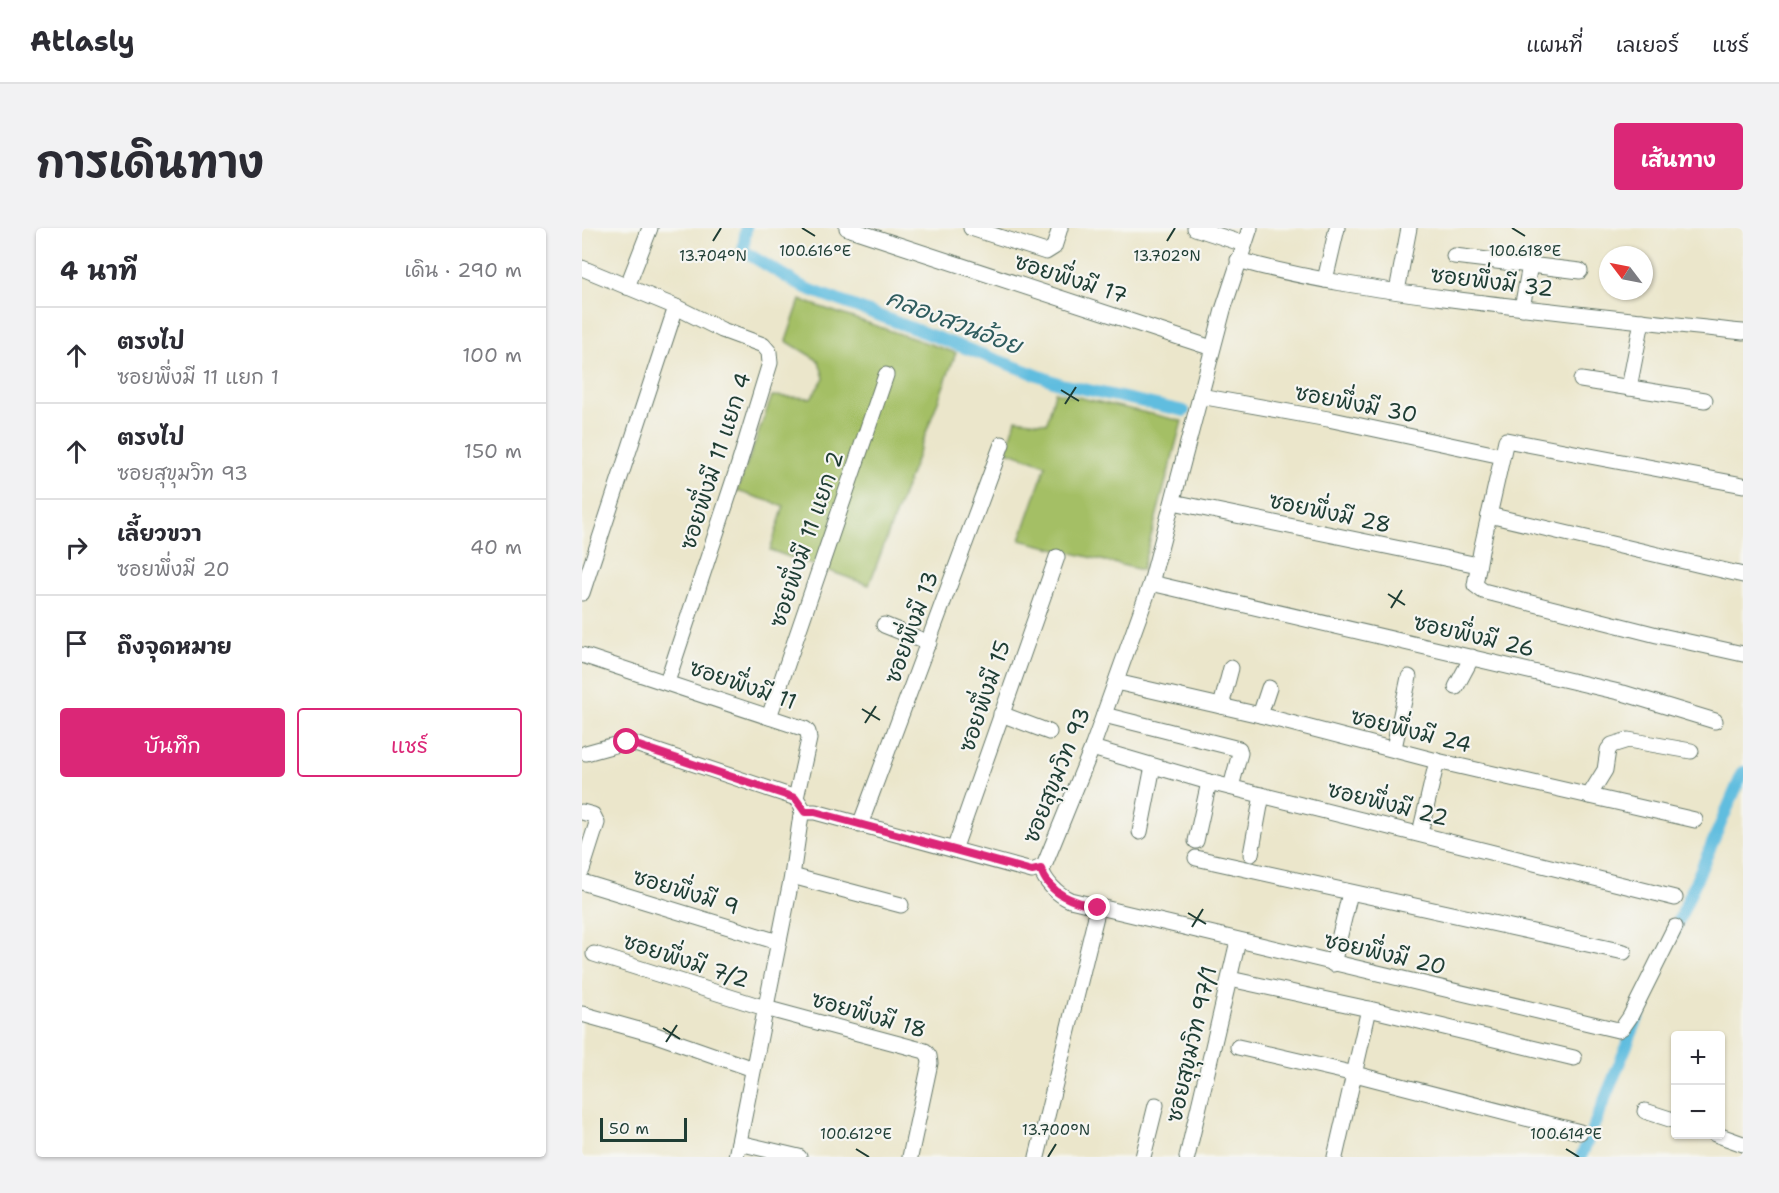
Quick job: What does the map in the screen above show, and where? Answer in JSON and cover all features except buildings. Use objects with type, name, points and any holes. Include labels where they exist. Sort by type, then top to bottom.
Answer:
[{"type":"street","points":[[627,287],[650,228]]},
{"type":"street","name":"ซอยพึ่งมี 17","points":[[847,228],[1212,348]]},
{"type":"street","points":[[972,228],[1046,252],[1054,247],[1060,228]]},
{"type":"street","points":[[1195,228],[1244,244]]},
{"type":"street","name":"ซอยสุขุมวิท 93","points":[[805,812],[815,812],[1032,871],[1041,869],[1092,748],[1151,584],[1212,348],[1250,228]]},
{"type":"street","points":[[1325,280],[1337,228]]},
{"type":"street","points":[[1396,291],[1409,228]]},
{"type":"street","points":[[1454,256],[1580,271]]},
{"type":"street","name":"ซอยพึ่งมี 32","points":[[1238,260],[1280,272],[1396,291],[1522,308],[1743,332]]},
{"type":"street","points":[[1522,308],[1530,265]]},
{"type":"street","name":"ซอยพึ่งมี 11 แยก 4","points":[[582,268],[676,307],[722,330],[764,345],[769,351],[770,363],[739,464],[667,682]]},
{"type":"street","points":[[582,593],[676,307]]},
{"type":"street","points":[[1629,388],[1642,321]]},
{"type":"street","name":"ซอยพึ่งมี 11 แยก 2","points":[[769,717],[886,375]]},
{"type":"street","points":[[1581,380],[1705,400]]},
{"type":"street","name":"ซอยพึ่งมี 30","points":[[1200,396],[1328,419],[1502,456]]},
{"type":"street","points":[[1743,485],[1506,440],[1475,585],[1483,591],[1743,654]]},
{"type":"street","name":"ซอยพึ่งมี 13","points":[[860,825],[1002,444]]},
{"type":"street","name":"ซอยพึ่งมี 28","points":[[1173,502],[1478,565]]},
{"type":"street","points":[[1489,515],[1743,575]]},
{"type":"street","name":"ซอยพึ่งมี 15","points":[[954,850],[1057,557]]},
{"type":"street","name":"ซอยพึ่งมี 26","points":[[1151,584],[1623,693],[1714,721]]},
{"type":"street","points":[[884,625],[929,643]]},
{"type":"street","name":"ซอยพึ่งมี 11","points":[[582,655],[805,729],[810,735],[795,798]]},
{"type":"street","points":[[1456,687],[1472,657]]},
{"type":"street","points":[[1221,706],[1231,668]]},
{"type":"street","points":[[1394,748],[1409,677]]},
{"type":"street","name":"ซอยพึ่งมี 24","points":[[1116,682],[1260,715],[1437,761],[1695,820]]},
{"type":"street","points":[[1260,715],[1269,688]]},
{"type":"street","points":[[1001,714],[1049,732]]},
{"type":"street","points":[[1104,715],[1239,748],[1240,753],[1231,787]]},
{"type":"street","points":[[1589,796],[1605,770],[1608,750],[1620,741],[1628,740],[1691,752]]},
{"type":"street","points":[[586,753],[622,743],[632,743],[795,798],[805,812],[801,815],[792,876],[738,1150],[799,1157]]},
{"type":"street","name":"ซอยพึ่งมี 22","points":[[1092,748],[1209,782],[1675,898]]},
{"type":"street","points":[[1420,833],[1437,761]]},
{"type":"street","points":[[1140,832],[1153,766]]},
{"type":"street","points":[[1196,841],[1209,782]]},
{"type":"street","points":[[1251,854],[1262,795]]},
{"type":"street","points":[[582,812],[593,816],[597,823],[582,870]]},
{"type":"street","points":[[1196,858],[1624,952]]},
{"type":"street","name":"ซอยพึ่งมี 20","points":[[1041,869],[1043,875],[1060,896],[1098,908],[1618,1030],[1623,1028],[1675,927]]},
{"type":"street","points":[[792,876],[901,905]]},
{"type":"street","name":"ซอยพึ่งมี 9","points":[[582,882],[778,942]]},
{"type":"street","points":[[1338,965],[1354,894]]},
{"type":"street","points":[[1037,1157],[1098,908]]},
{"type":"street","name":"ซอยสุขุมวิท 97/1","points":[[1187,1157],[1238,941]]},
{"type":"street","name":"ซอยพึ่งมี 7/2","points":[[594,954],[765,1008]]},
{"type":"street","points":[[1230,979],[1369,1009],[1574,1058]]},
{"type":"street","name":"ซอยพึ่งมี 18","points":[[765,1008],[925,1051],[930,1063],[910,1157]]},
{"type":"street","points":[[1335,1157],[1369,1009]]},
{"type":"street","points":[[582,1014],[653,1034],[753,1069]]},
{"type":"street","points":[[1238,1047],[1355,1074],[1580,1132]]},
{"type":"street","points":[[1143,1157],[1156,1105]]},
{"type":"street","points":[[1645,1111],[1671,1119]]},
{"type":"street","points":[[1725,1138],[1743,1144]]},
{"type":"green space","points":[[800,300],[956,353],[869,585],[770,550],[784,506],[737,491],[772,396],[811,398],[824,378],[819,361],[786,341]]},
{"type":"green space","points":[[1055,392],[1182,421],[1142,570],[1020,540],[1046,465],[1007,451],[1016,419],[1047,423]]},
{"type":"waterway","name":"คลองสวนอ้อย","points":[[746,228],[743,251],[803,287],[1061,384],[1184,411]]},
{"type":"waterway","points":[[1673,934],[1743,772]]},
{"type":"waterway","points":[[1581,1157],[1643,1006]]},
{"type":"route","points":[[627,742],[795,798],[805,812],[815,812],[1032,871],[1041,869],[1043,875],[1060,896],[1098,908]]}]
